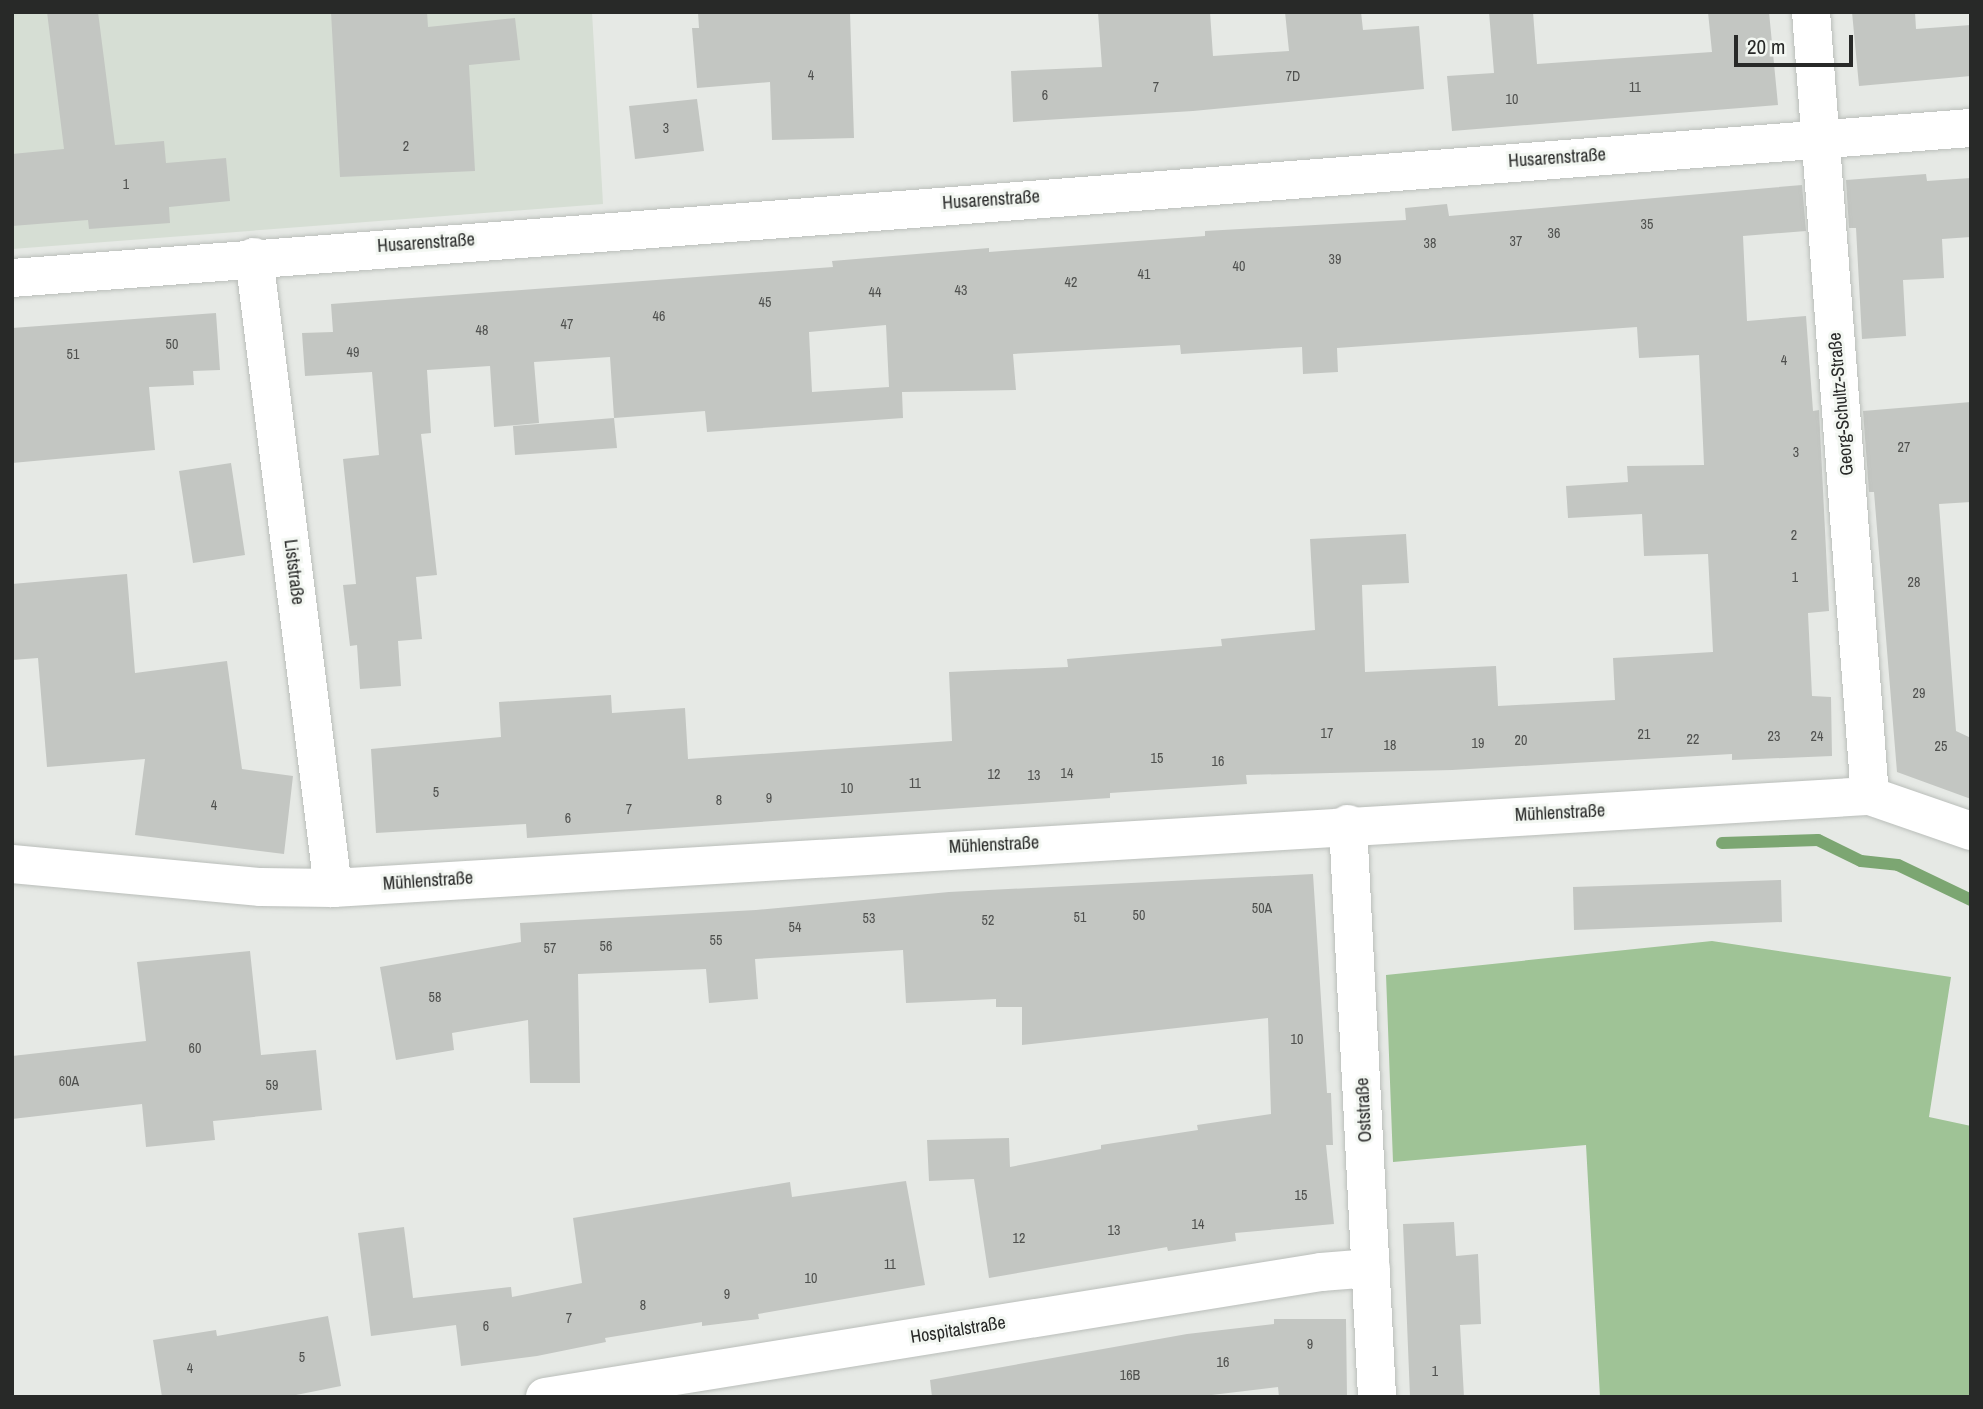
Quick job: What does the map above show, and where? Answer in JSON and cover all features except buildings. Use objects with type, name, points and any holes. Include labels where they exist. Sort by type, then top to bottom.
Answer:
[{"type":"street","name":"Georg-Schultz-Straße","points":[[1811,12],[1870,796]]},
{"type":"street","name":"Husarenstraße","points":[[12,278],[254,257],[1971,128]]},
{"type":"street","name":"Liststraße","points":[[254,257],[333,888]]},
{"type":"street","name":"Mühlenstraße","points":[[12,864],[261,887],[333,888],[1348,824],[1870,796],[1971,831]]},
{"type":"street","name":"Oststraße","points":[[1348,824],[1377,1397]]},
{"type":"street","name":"Hospitalstraße","points":[[545,1397],[1307,1274],[1371,1268]]},
{"type":"shaded area","points":[[12,12],[592,12],[603,204],[12,249]]},
{"type":"green space","points":[[1712,941],[1951,977],[1929,1117],[1971,1126],[1971,1397],[1600,1397],[1586,1145],[1393,1162],[1386,975]]},
{"type":"waterway","points":[[1722,843],[1818,840],[1861,861],[1898,865],[1971,900]]}]
